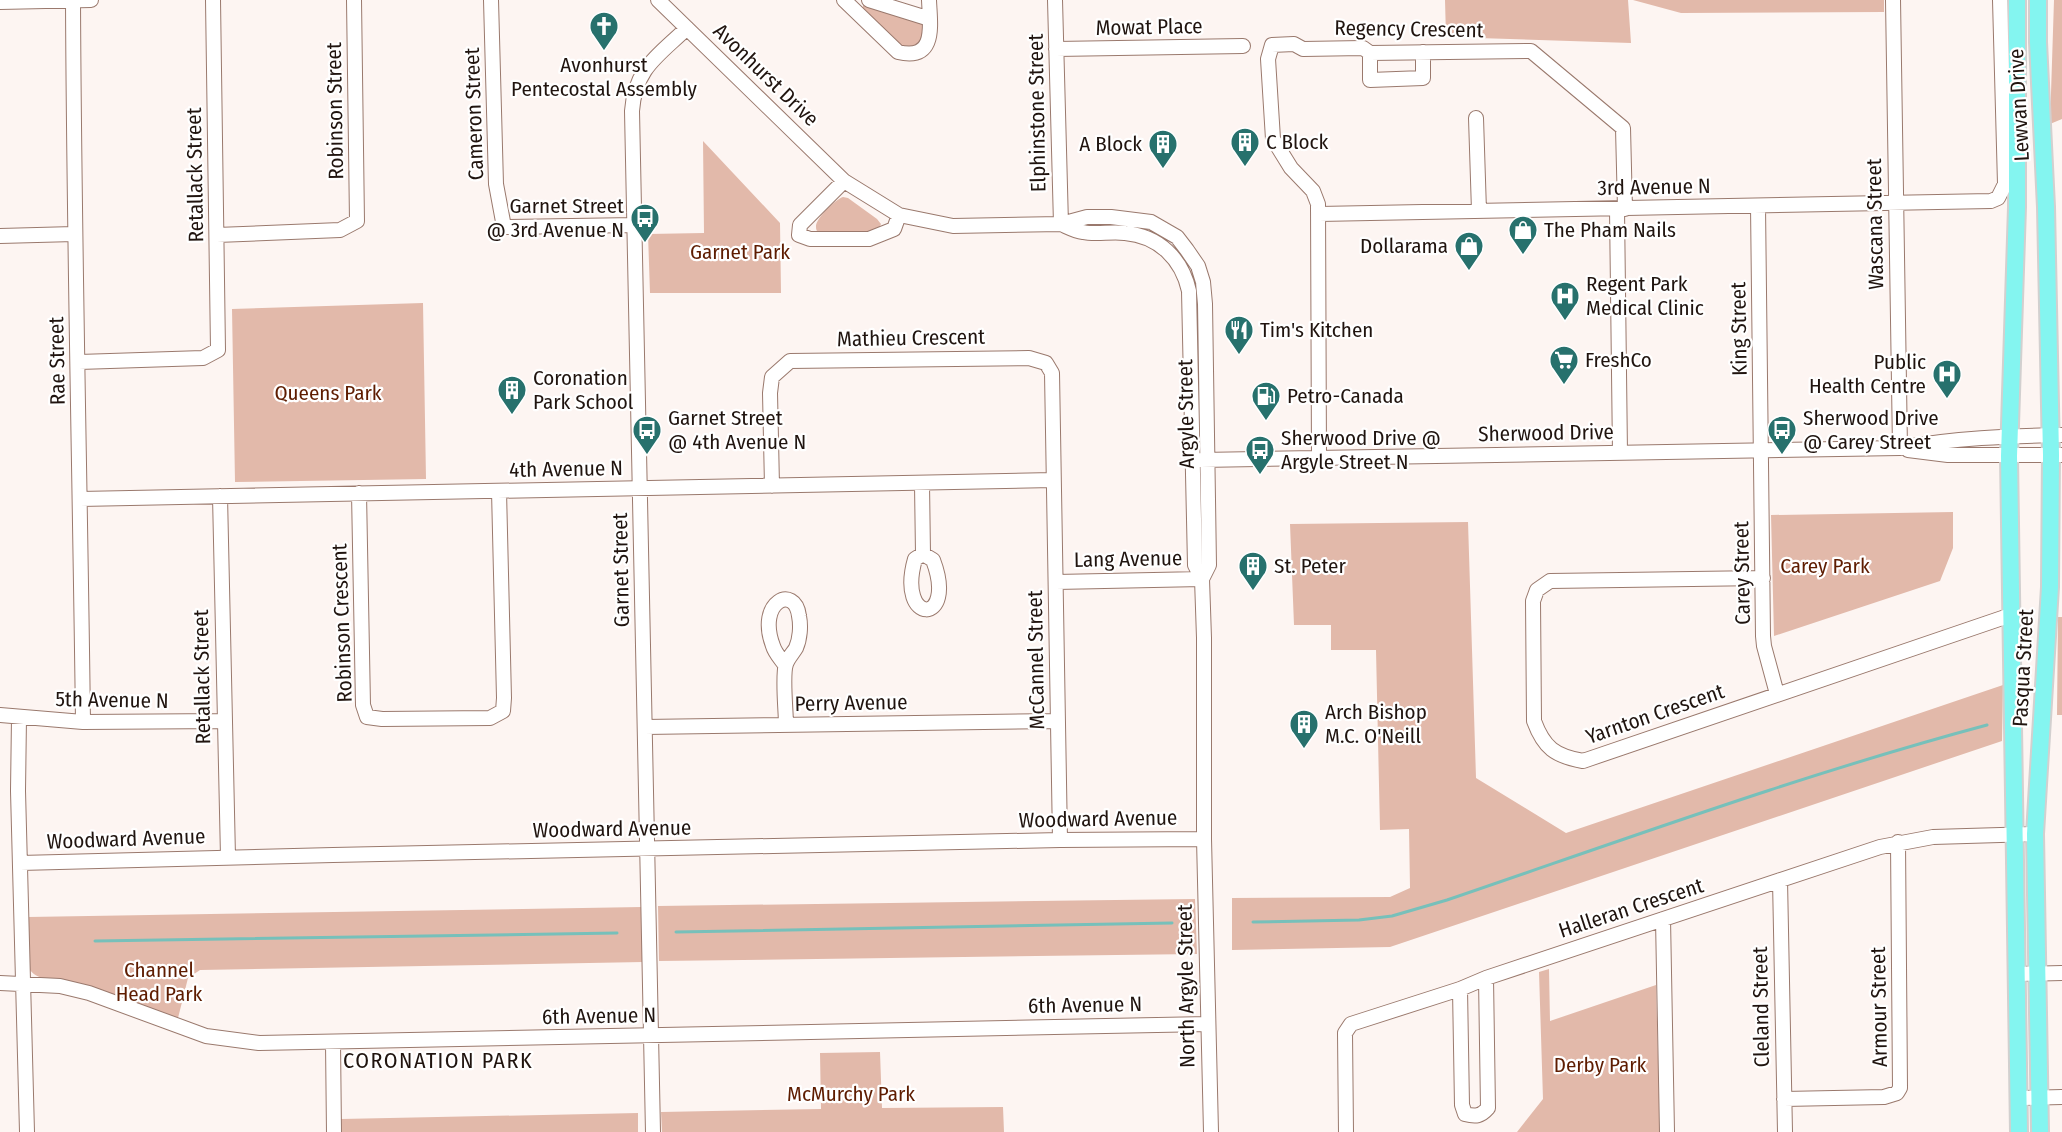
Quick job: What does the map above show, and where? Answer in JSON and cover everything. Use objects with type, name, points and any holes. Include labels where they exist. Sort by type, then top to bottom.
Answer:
[{"type":"main road","name":"Lewvan Drive","points":[[2017,0],[2017,207]]},
{"type":"main road","name":"Lewvan Drive","points":[[2038,0],[2046,207]]},
{"type":"main road","name":"Pasqua Street","points":[[2017,207],[2009,456],[2019,1132]]},
{"type":"main road","name":"Pasqua Street","points":[[2040,1132],[2036,834],[2056,455],[2046,207]]},
{"type":"street","name":"Rae Street","points":[[73,0],[74,234],[79,362],[83,722]]},
{"type":"street","points":[[0,2],[91,0]]},
{"type":"street","name":"Retallack Street","points":[[79,362],[203,358],[218,350],[213,0]]},
{"type":"street","name":"Robinson Street","points":[[217,235],[340,231],[357,221],[354,0]]},
{"type":"street","name":"Cameron Street","points":[[491,0],[496,184],[504,227],[635,225]]},
{"type":"street","name":"Avonhurst Drive","points":[[658,0],[844,181],[899,215],[953,226],[1061,224],[1087,217],[1140,219],[1151,222],[1177,237],[1187,250]]},
{"type":"street","points":[[844,0],[898,52],[910,55],[923,50],[931,38],[929,0]]},
{"type":"street","points":[[869,0],[930,20]]},
{"type":"street","name":"Elphinstone Street","points":[[1055,0],[1061,224]]},
{"type":"street","name":"Wascana Street","points":[[1893,0],[1900,448]]},
{"type":"street","name":"3rd Avenue N","points":[[1319,214],[1991,201],[1998,198],[2005,184],[2000,0]]},
{"type":"street","name":"Garnet Street","points":[[653,1132],[632,111],[634,93],[643,73],[687,28]]},
{"type":"street","name":"Regency Crescent","points":[[1319,214],[1313,191],[1291,168],[1273,139],[1268,58],[1272,45],[1294,44],[1303,49],[1363,48],[1370,53],[1531,51],[1623,128],[1620,453]]},
{"type":"street","name":"Mowat Place","points":[[1056,49],[1243,46]]},
{"type":"street","points":[[1370,53],[1370,80],[1423,78],[1423,52]]},
{"type":"street","points":[[1476,118],[1479,211]]},
{"type":"street","points":[[844,181],[800,225],[799,235],[810,239],[869,239],[894,229],[899,215]]},
{"type":"street","name":"King Street","points":[[1758,206],[1761,451]]},
{"type":"street","points":[[1319,214],[1317,219],[1319,458]]},
{"type":"street","name":"Avonhurst Drive","points":[[1061,224],[1083,232],[1126,232],[1142,236],[1156,242],[1170,253]]},
{"type":"street","points":[[0,236],[74,234]]},
{"type":"street","name":"Argyle Street","points":[[1187,250],[1198,266],[1203,282],[1209,565],[1202,579]]},
{"type":"street","name":"Argyle Street","points":[[1170,253],[1180,265],[1189,291],[1195,565],[1202,579],[1204,839]]},
{"type":"street","name":"Mathieu Crescent","points":[[772,486],[770,393],[772,377],[790,362],[802,361],[1029,358],[1046,363],[1052,373],[1053,480]]},
{"type":"street","name":"Sherwood Drive","points":[[1193,460],[1900,448],[1933,442],[2010,435],[2056,435]]},
{"type":"street","name":"Sherwood Drive","points":[[1900,448],[1933,455],[2056,455]]},
{"type":"street","name":"Carey Street","points":[[1761,451],[1764,646],[1777,694]]},
{"type":"street","name":"4th Avenue N","points":[[80,499],[1053,480]]},
{"type":"street","name":"McCannel Street","points":[[1053,480],[1060,840]]},
{"type":"street","points":[[922,484],[923,554]]},
{"type":"street","name":"Robinson Crescent","points":[[359,493],[363,705],[367,717],[382,719],[490,718],[503,711],[504,698],[499,491]]},
{"type":"street","name":"Retallack Street","points":[[220,496],[228,857]]},
{"type":"street","name":"Yarnton Crescent","points":[[1763,578],[1550,582],[1537,590],[1533,601],[1534,721],[1539,736],[1552,751],[1583,761],[2011,615]]},
{"type":"street","name":"Lang Avenue","points":[[1056,582],[1202,579]]},
{"type":"street","points":[[785,665],[786,725]]},
{"type":"street","name":"5th Avenue N","points":[[0,715],[83,722],[224,721]]},
{"type":"street","points":[[19,718],[22,983],[27,1132]]},
{"type":"street","name":"Perry Avenue","points":[[645,728],[1057,721]]},
{"type":"street","name":"Halleran Crescent","points":[[1346,1132],[1345,1033],[1351,1024],[1898,842],[1933,837],[2036,834]]},
{"type":"street","name":"Woodward Avenue","points":[[20,863],[1060,840],[1204,839]]},
{"type":"street","name":"North Argyle Street","points":[[1204,839],[1211,1132]]},
{"type":"street","name":"Armour Street","points":[[1784,1099],[1884,1097],[1897,1094],[1900,1088],[1898,842]]},
{"type":"street","name":"Cleland Street","points":[[1780,880],[1785,1132]]},
{"type":"street","points":[[1663,919],[1667,1132]]},
{"type":"street","points":[[2017,974],[2062,973]]},
{"type":"street","points":[[1460,989],[1462,1105],[1466,1114],[1475,1117],[1483,1114],[1488,1108],[1486,978]]},
{"type":"street","name":"6th Avenue N","points":[[0,983],[60,986],[89,993],[206,1036],[259,1043],[1208,1024]]},
{"type":"street","points":[[333,1043],[334,1132]]},
{"type":"street","points":[[2019,1098],[2062,1097]]},
{"type":"green space","points":[[1445,0],[1628,0],[1631,43],[1446,37]]},
{"type":"green space","points":[[1633,0],[1884,0],[1884,12],[1681,13]]},
{"type":"green space","points":[[2054,0],[2062,0],[2062,119],[2050,124]]},
{"type":"green space","points":[[864,4],[921,23],[923,32],[920,41],[907,47],[898,44],[862,9]]},
{"type":"green space","name":"Garnet Park","points":[[703,141],[780,223],[781,293],[650,293],[648,234],[704,233]]},
{"type":"green space","points":[[843,197],[848,198],[877,219],[881,224],[877,232],[822,235],[818,232],[816,227],[819,219],[831,205]]},
{"type":"green space","name":"Queens Park","points":[[423,303],[426,479],[235,482],[232,309]]},
{"type":"green space","name":"Carey Park","points":[[1953,512],[1953,548],[1940,581],[1774,636],[1771,515]]},
{"type":"green space","points":[[1468,522],[1476,778],[1566,833],[2003,685],[2002,741],[1390,947],[1232,950],[1232,898],[1390,897],[1410,888],[1409,829],[1380,830],[1376,650],[1331,650],[1331,625],[1294,625],[1290,524]]},
{"type":"green space","points":[[2058,617],[2062,617],[2062,715],[2057,715]]},
{"type":"green space","points":[[1195,899],[1197,954],[659,961],[658,906]]},
{"type":"green space","name":"Channel Head Park","points":[[642,907],[643,962],[200,970],[188,978],[177,1022],[111,993],[70,982],[41,978],[31,972],[28,967],[28,917]]},
{"type":"green space","name":"Derby Park","points":[[1549,969],[1550,1021],[1656,985],[1660,1132],[1517,1132],[1543,1099],[1539,972]]},
{"type":"green space","name":"McMurchy Park","points":[[880,1052],[882,1108],[1003,1107],[1004,1132],[662,1132],[661,1112],[821,1109],[820,1053]]},
{"type":"green space","points":[[638,1113],[638,1132],[342,1132],[341,1119]]},
{"type":"waterway","points":[[1253,922],[1359,920],[1392,916],[1447,900],[1851,764],[1987,725]]},
{"type":"waterway","points":[[676,932],[1172,923]]},
{"type":"waterway","points":[[95,941],[617,933]]},
{"type":"place","name":"Avonhurst Pentecostal Assembly","points":[[604,52]]},
{"type":"place","name":"C Block","points":[[1245,168]]},
{"type":"place","name":"A Block","points":[[1163,170]]},
{"type":"place","name":"Garnet Street @ 3rd Avenue N","points":[[645,244]]},
{"type":"place","name":"The Pham Nails","points":[[1523,256]]},
{"type":"place","name":"Dollarama","points":[[1469,272]]},
{"type":"place","name":"Regent Park Medical Clinic","points":[[1565,322]]},
{"type":"place","name":"Tim's Kitchen","points":[[1239,356]]},
{"type":"place","name":"FreshCo","points":[[1564,386]]},
{"type":"place","name":"Public Health Centre","points":[[1947,400]]},
{"type":"place","name":"Coronation Park School","points":[[512,416]]},
{"type":"place","name":"Petro-Canada","points":[[1266,422]]},
{"type":"place","name":"Garnet Street @ 4th Avenue N","points":[[647,456]]},
{"type":"place","name":"Sherwood Drive @ Carey Street","points":[[1782,456]]},
{"type":"place","name":"Sherwood Drive @ Argyle Street N","points":[[1260,476]]},
{"type":"place","name":"St. Peter","points":[[1253,592]]},
{"type":"place","name":"Arch Bishop M.C. O'Neill","points":[[1304,750]]},
{"type":"district","name":"CORONATION PARK","points":[[438,1060]]}]
